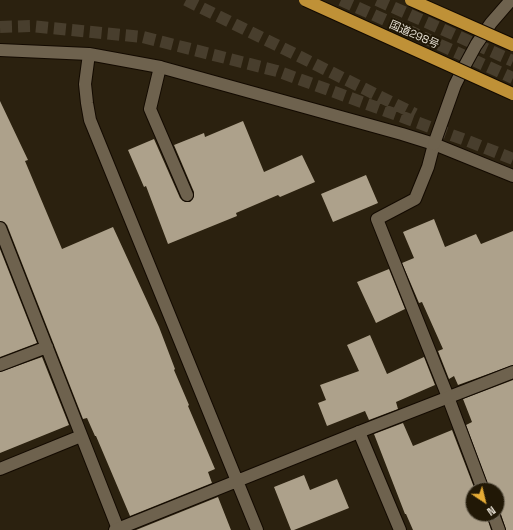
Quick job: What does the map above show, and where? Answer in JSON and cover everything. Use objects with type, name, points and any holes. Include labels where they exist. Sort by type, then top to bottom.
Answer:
[{"type":"highway","name":"国道298号","points":[[305,0],[513,94]]},
{"type":"highway","points":[[411,0],[513,45]]},
{"type":"street","points":[[481,482],[377,219],[415,199],[428,167],[434,144],[455,85],[476,45],[491,23],[511,0]]},
{"type":"street","points":[[0,50],[89,54],[160,67],[402,134],[434,144],[513,176]]},
{"type":"street","points":[[89,54],[85,84],[90,120],[257,530]]},
{"type":"street","points":[[160,67],[150,109],[187,196]]},
{"type":"street","points":[[0,228],[5,256],[47,347],[116,529],[513,372]]},
{"type":"street","points":[[0,365],[47,347]]},
{"type":"street","points":[[359,432],[400,530]]},
{"type":"street","points":[[0,469],[81,436]]},
{"type":"building","points":[[0,101],[28,160],[25,161],[62,249],[113,227],[159,327],[175,369],[174,370],[189,405],[188,406],[215,469],[208,472],[212,483],[130,516],[96,436],[87,418],[83,419],[7,225],[0,221]]},
{"type":"building","points":[[243,121],[264,172],[302,155],[315,182],[280,197],[278,195],[236,213],[237,216],[168,244],[146,186],[144,187],[128,150],[154,139],[180,198],[183,201],[190,202],[193,199],[194,192],[174,145],[204,133],[205,137]]},
{"type":"building","points":[[366,175],[378,203],[333,222],[321,194]]},
{"type":"building","points":[[434,219],[445,247],[476,234],[481,244],[513,231],[513,365],[458,385],[454,376],[449,379],[438,351],[443,349],[422,302],[419,303],[402,263],[414,258],[403,232]]},
{"type":"building","points":[[0,249],[37,343],[0,357]]},
{"type":"building","points":[[389,269],[405,309],[376,323],[357,282]]},
{"type":"building","points":[[370,335],[387,374],[424,357],[435,385],[396,402],[398,409],[369,420],[365,411],[327,426],[318,403],[326,400],[320,385],[359,371],[347,345]]},
{"type":"building","points":[[42,357],[69,425],[0,453],[0,372]]},
{"type":"building","points":[[513,380],[513,530],[506,530],[503,522],[505,522],[505,482],[487,482],[466,425],[472,422],[463,399]]},
{"type":"building","points":[[403,423],[413,446],[452,430],[472,482],[465,482],[465,522],[488,522],[491,530],[413,530],[405,514],[374,434]]},
{"type":"building","points":[[304,475],[310,490],[337,479],[349,508],[291,530],[274,487]]},
{"type":"building","points":[[218,497],[231,530],[136,530]]},
{"type":"tunnel","points":[[186,0],[415,114]]},
{"type":"tunnel","points":[[341,0],[513,78]]},
{"type":"tunnel","points":[[377,0],[513,61]]},
{"type":"tunnel","points":[[0,27],[31,26],[143,37],[277,71],[513,159]]}]
